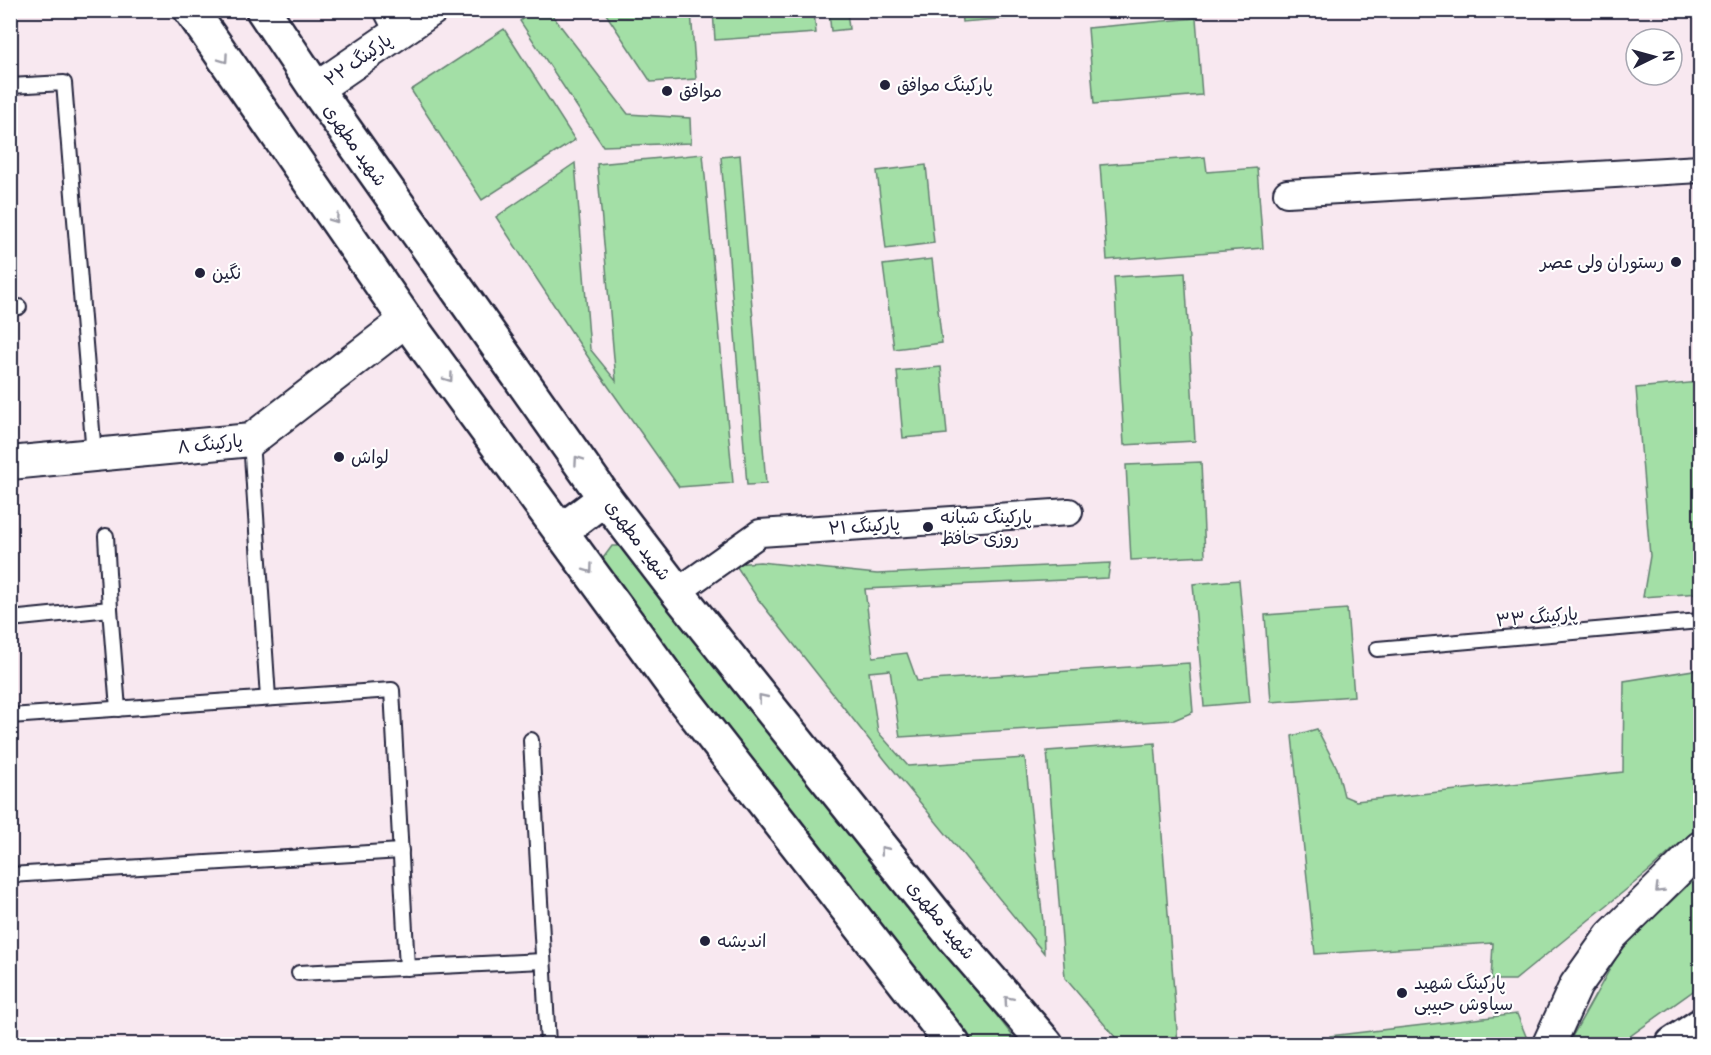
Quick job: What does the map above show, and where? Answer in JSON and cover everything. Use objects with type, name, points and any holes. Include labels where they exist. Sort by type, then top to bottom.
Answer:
[{"type":"main road","points":[[191,10],[406,320],[681,696],[952,1044]]},
{"type":"main road","name":"شهید مطهری","points":[[263,10],[316,89],[605,498],[677,592],[948,930],[1046,1044]]},
{"type":"main road","points":[[561,531],[605,498]]},
{"type":"main road","points":[[1673,1044],[1701,1026]]},
{"type":"street","name":"پارکینگ ۲۲","points":[[316,89],[393,21],[431,10]]},
{"type":"street","points":[[1287,193],[1701,169]]},
{"type":"street","name":"پارکینگ ۸","points":[[10,463],[251,440],[406,320]]},
{"type":"street","name":"پارکینگ ۲۱","points":[[677,592],[760,533],[1069,512]]},
{"type":"street","points":[[1549,1044],[1576,985],[1611,936],[1701,848]]},
{"type":"lane","points":[[10,86],[64,82],[94,455]]},
{"type":"lane","points":[[251,440],[268,698]]},
{"type":"lane","points":[[106,536],[118,709]]},
{"type":"lane","points":[[10,619],[110,609]]},
{"type":"lane","name":"پارکینگ ۳۳","points":[[1377,649],[1701,621]]},
{"type":"lane","points":[[10,716],[392,690],[407,968]]},
{"type":"lane","points":[[531,740],[548,1044]]},
{"type":"lane","points":[[10,875],[401,851]]},
{"type":"lane","points":[[299,973],[543,961]]},
{"type":"green space","points":[[533,10],[549,11],[628,114],[690,118],[691,143],[603,146],[520,21]]},
{"type":"green space","points":[[1061,10],[1061,14],[962,22],[961,11]]},
{"type":"green space","points":[[604,11],[691,11],[696,79],[651,82]]},
{"type":"green space","points":[[713,11],[814,11],[816,33],[715,40]]},
{"type":"green space","points":[[829,11],[847,11],[849,29],[831,31]]},
{"type":"green space","points":[[1196,18],[1202,95],[1094,104],[1088,28]]},
{"type":"green space","points":[[504,29],[575,140],[482,200],[411,90]]},
{"type":"green space","points":[[703,154],[733,483],[679,487],[594,366],[496,217],[575,163],[590,349],[616,381],[597,164]]},
{"type":"green space","points":[[740,155],[766,484],[747,485],[721,157]]},
{"type":"green space","points":[[1205,157],[1207,172],[1257,168],[1263,248],[1107,260],[1100,165]]},
{"type":"green space","points":[[926,165],[934,243],[886,249],[877,171]]},
{"type":"green space","points":[[932,259],[942,343],[894,349],[883,265]]},
{"type":"green space","points":[[1185,273],[1195,441],[1124,445],[1114,277]]},
{"type":"green space","points":[[941,367],[947,434],[903,438],[897,371]]},
{"type":"green space","points":[[1700,382],[1700,593],[1643,597],[1650,556],[1636,388]]},
{"type":"green space","points":[[1201,462],[1205,556],[1131,560],[1126,465]]},
{"type":"green space","points":[[612,546],[628,546],[1019,1044],[975,1044],[823,853],[601,561]]},
{"type":"green space","points":[[760,562],[877,574],[1110,563],[1108,578],[865,589],[873,657],[907,653],[917,681],[1189,663],[1193,712],[1174,720],[900,737],[890,670],[869,672],[878,732],[908,766],[1025,758],[1043,922],[1044,953],[886,761],[758,599],[735,564]]},
{"type":"green space","points":[[1239,580],[1250,702],[1204,706],[1193,584]]},
{"type":"green space","points":[[1347,609],[1354,696],[1271,702],[1265,615]]},
{"type":"green space","points":[[1700,669],[1700,825],[1649,871],[1515,980],[1491,980],[1493,943],[1315,954],[1292,736],[1317,729],[1337,768],[1344,796],[1356,801],[1623,772],[1624,681]]},
{"type":"green space","points":[[1155,743],[1178,1044],[1121,1044],[1065,978],[1047,751]]},
{"type":"green space","points":[[1700,874],[1700,986],[1619,1044],[1568,1044],[1621,949]]},
{"type":"green space","points":[[1517,1014],[1528,1041],[1527,1044],[1329,1044],[1330,1036]]},
{"type":"place","name":"پارکینگ موافق","points":[[885,85]]},
{"type":"place","name":"موافق","points":[[667,91]]},
{"type":"place","name":"رستوران ولی عصر","points":[[1676,262]]},
{"type":"place","name":"نگین","points":[[200,273]]},
{"type":"place","name":"لواش","points":[[339,457]]},
{"type":"place","name":"پارکینگ شبانه روزی حافظ","points":[[928,527]]},
{"type":"place","name":"اندیشه","points":[[705,941]]},
{"type":"place","name":"پارکینگ شهید سیاوش حبیبی","points":[[1402,993]]}]
